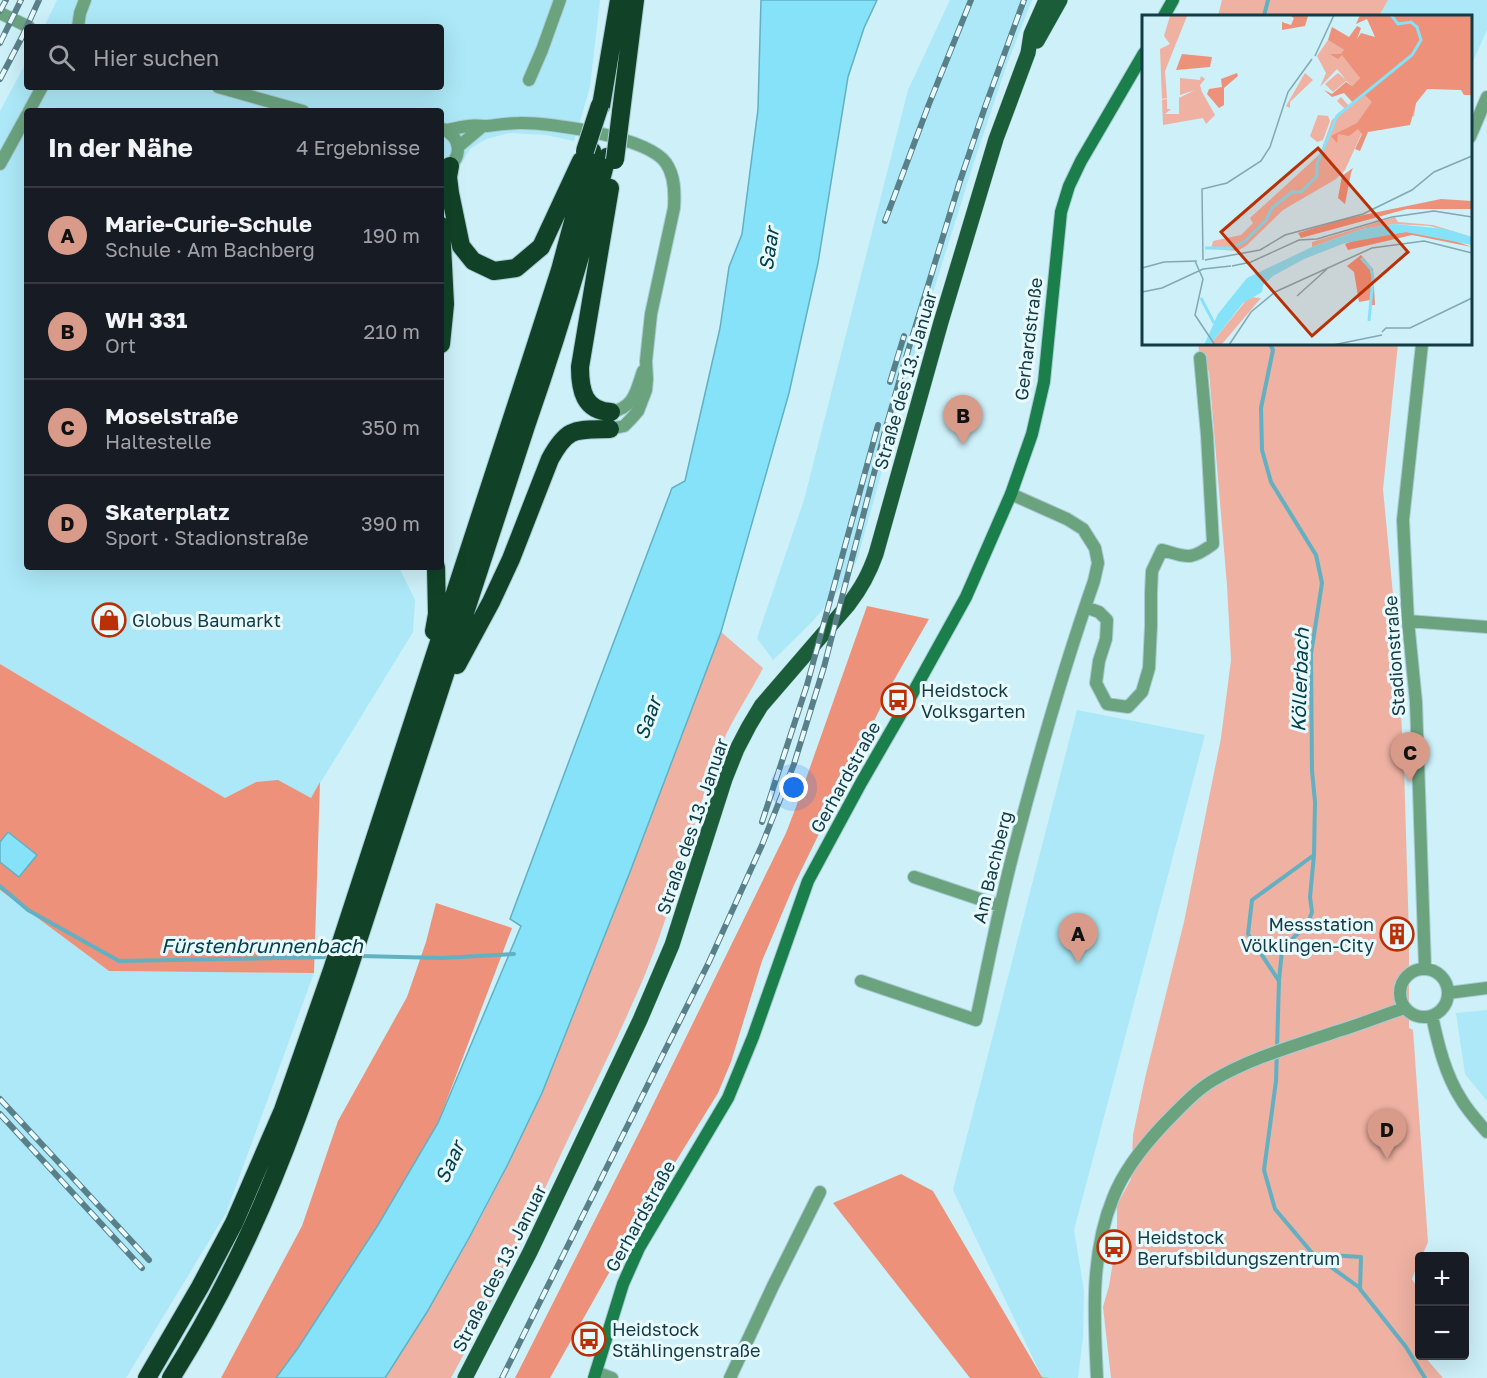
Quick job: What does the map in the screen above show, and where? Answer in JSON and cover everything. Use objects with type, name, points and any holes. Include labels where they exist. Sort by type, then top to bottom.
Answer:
[{"type":"highway","points":[[610,108],[606,85],[620,0]]},
{"type":"highway","points":[[428,702],[491,602],[515,549],[550,459],[558,446],[574,431],[589,429],[610,421],[587,401],[582,391],[580,367],[600,155],[610,108],[625,73],[635,0]]},
{"type":"highway","points":[[445,168],[461,246],[473,261],[494,271],[516,268],[541,247],[600,155]]},
{"type":"highway","points":[[171,1378],[218,1296],[249,1234],[297,1118],[349,942],[428,702],[560,270],[600,155]]},
{"type":"highway","points":[[444,284],[444,314]]},
{"type":"highway","points":[[428,702],[437,614],[436,570]]},
{"type":"highway","points":[[147,1378],[234,1224],[340,972]]},
{"type":"main road","name":"Straße des 13. Januar","points":[[465,1378],[530,1252],[640,1020],[672,945],[725,779],[748,726],[767,699],[849,604],[868,574],[876,554],[941,322],[996,139],[1028,53],[1031,34],[1046,0]]},
{"type":"main road","name":"Straße des 13. Januar","points":[[1028,53],[1040,38],[1060,0]]},
{"type":"street","points":[[78,24],[80,13],[86,0]]},
{"type":"street","points":[[529,80],[560,0]]},
{"type":"street","points":[[1165,15],[1173,0]]},
{"type":"street","points":[[0,13],[24,25]]},
{"type":"street","name":"Gerhardstraße","points":[[595,1375],[623,1284],[639,1248],[728,1098],[753,1036],[808,881],[966,597],[1011,494],[1032,434],[1044,382],[1061,212],[1069,186],[1081,161],[1142,55]]},
{"type":"street","points":[[31,108],[40,90]]},
{"type":"street","points":[[229,90],[292,108]]},
{"type":"street","points":[[1472,133],[1487,97]]},
{"type":"street","points":[[0,164],[24,120]]},
{"type":"street","points":[[444,130],[520,123],[553,125],[632,142],[657,154],[667,164],[675,190],[674,208],[651,314],[646,361],[646,390],[638,411],[631,420],[624,426],[610,421],[634,398],[646,361]]},
{"type":"street","points":[[458,147],[483,126]]},
{"type":"street","points":[[444,131],[454,137],[458,147],[457,156],[445,168]]},
{"type":"street","name":"Stadionstraße","points":[[1422,345],[1403,520],[1408,621],[1416,702],[1425,968]]},
{"type":"street","points":[[1085,607],[1099,612],[1107,620],[1106,639],[1099,661],[1096,683],[1107,704],[1128,707],[1143,692],[1149,668],[1152,571],[1162,550],[1188,557],[1214,544],[1200,358]]},
{"type":"street","name":"Am Bachberg","points":[[861,981],[976,1020],[1015,843],[1098,563],[1095,548],[1083,530],[1067,519],[1011,494]]},
{"type":"street","points":[[1408,621],[1487,627]]},
{"type":"street","points":[[914,877],[1000,906]]},
{"type":"street","points":[[1425,968],[1436,971],[1445,980],[1448,993],[1446,1002],[1440,1011],[1432,1016],[1422,1017],[1404,1008],[1399,995],[1401,981],[1411,971],[1425,968]]},
{"type":"street","points":[[1448,993],[1487,988]]},
{"type":"street","points":[[1097,1378],[1096,1276],[1102,1233],[1113,1197],[1129,1169],[1156,1133],[1187,1100],[1211,1081],[1279,1050],[1404,1008]]},
{"type":"street","points":[[1432,1016],[1452,1084],[1472,1115],[1487,1132]]},
{"type":"street","points":[[730,1378],[820,1192]]},
{"type":"street","points":[[595,1375],[612,1378]]},
{"type":"shaded area","points":[[57,0],[600,0],[590,87],[574,141],[546,135],[510,133],[486,139],[470,149],[456,173],[444,174],[444,108],[24,108],[24,570],[400,570],[415,600],[413,632],[311,798],[256,782],[225,798],[0,664],[0,111],[24,67],[24,90],[444,90],[444,24],[45,24]]},
{"type":"shaded area","points":[[950,0],[1032,0],[1006,67],[974,162],[925,318],[857,560],[849,577],[813,621],[773,660],[757,638],[804,500],[908,90]]},
{"type":"shaded area","points":[[1222,0],[1388,0],[1380,15],[1218,15]]},
{"type":"shaded area","points":[[1388,0],[1487,0],[1487,30],[1472,64],[1472,15],[1380,15]]},
{"type":"shaded area","points":[[1198,345],[1398,345],[1383,489],[1396,626],[1404,767],[1409,1028],[1413,1030],[1428,1242],[1424,1252],[1415,1252],[1415,1271],[1412,1279],[1415,1284],[1415,1360],[1427,1360],[1443,1378],[1111,1378],[1103,1307],[1117,1237],[1117,1205],[1131,1179],[1133,1135],[1184,922],[1221,738],[1231,660],[1209,372],[1200,358]]},
{"type":"shaded area","points":[[867,606],[929,619],[894,680],[794,885],[762,961],[731,1062],[718,1093],[628,1239],[550,1378],[515,1378],[644,1123],[786,833]]},
{"type":"shaded area","points":[[721,632],[763,668],[722,744],[655,948],[626,1017],[497,1289],[451,1378],[385,1378],[466,1245],[532,1113],[594,962]]},
{"type":"shaded area","points":[[0,664],[225,798],[256,782],[278,780],[311,798],[320,782],[314,973],[109,971],[0,890]]},
{"type":"shaded area","points":[[1077,710],[1205,735],[1074,1230],[1084,1291],[1083,1338],[1078,1378],[1049,1378],[1042,1377],[953,1190]]},
{"type":"shaded area","points":[[0,890],[109,971],[314,973],[226,1213],[126,1378],[0,1378]]},
{"type":"shaded area","points":[[436,903],[512,928],[438,1123],[378,1225],[276,1378],[221,1378],[302,1226],[338,1121],[407,997],[426,942]]},
{"type":"shaded area","points":[[1487,1010],[1487,1101],[1465,1074],[1456,1013]]},
{"type":"shaded area","points":[[901,1174],[933,1191],[1042,1377],[1049,1378],[970,1378],[833,1203]]},
{"type":"water","name":"Saar","points":[[761,0],[877,0],[864,28],[848,77],[818,263],[789,393],[721,632],[630,872],[542,1093],[508,1164],[427,1312],[385,1378],[276,1378],[378,1225],[438,1123],[521,926],[510,919],[672,488],[685,481],[720,328],[729,267],[742,234],[758,109]]},
{"type":"water","points":[[8,832],[37,855],[19,877],[0,862],[0,842]]},
{"type":"waterway","name":"Köllerbach","points":[[1264,15],[1268,0]]},
{"type":"waterway","name":"Köllerbach","points":[[1270,345],[1273,350],[1261,408],[1262,450],[1271,482],[1316,555],[1322,583],[1311,654],[1314,855],[1252,900],[1248,934],[1279,981],[1276,1081],[1264,1170],[1275,1209],[1313,1254],[1361,1257],[1360,1289],[1406,1347],[1425,1378]]},
{"type":"waterway","name":"Köllerbach","points":[[1279,980],[1282,951],[1307,926],[1312,912],[1310,897],[1314,855]]},
{"type":"waterway","name":"Fürstenbrunnenbach","points":[[0,886],[28,910],[119,961],[331,957]]},
{"type":"waterway","name":"Fürstenbrunnenbach","points":[[360,956],[442,958],[514,954]]},
{"type":"waterway","name":"Köllerbach","points":[[1313,1254],[1360,1288]]},
{"type":"railway","points":[[0,11],[6,0]]},
{"type":"railway","points":[[0,43],[21,0]]},
{"type":"railway","points":[[28,24],[39,0]]},
{"type":"railway","points":[[885,221],[971,0]]},
{"type":"railway","points":[[502,1378],[709,962],[762,845],[794,764],[824,667],[907,354],[960,181],[1024,0]]},
{"type":"railway","points":[[0,79],[24,33]]},
{"type":"railway","points":[[890,382],[904,336]]},
{"type":"railway","points":[[762,822],[807,685],[878,425]]},
{"type":"railway","points":[[0,1099],[149,1260]]},
{"type":"railway","points":[[0,1114],[142,1268]]},
{"type":"place","name":"WH 331","points":[[963,445]]},
{"type":"place","name":"Globus Baumarkt","points":[[109,620]]},
{"type":"place","name":"Heidstock Volksgarten","points":[[898,700]]},
{"type":"place","name":"Moselstraße","points":[[1410,782]]},
{"type":"place","name":"Messstation Völklingen-City","points":[[1397,934]]},
{"type":"place","name":"Marie-Curie-Schule","points":[[1078,963]]},
{"type":"place","name":"Skaterplatz","points":[[1387,1159]]},
{"type":"place","name":"Heidstock Berufsbildungszentrum","points":[[1114,1247]]},
{"type":"place","name":"Heidstock Stählingenstraße","points":[[589,1339]]}]
